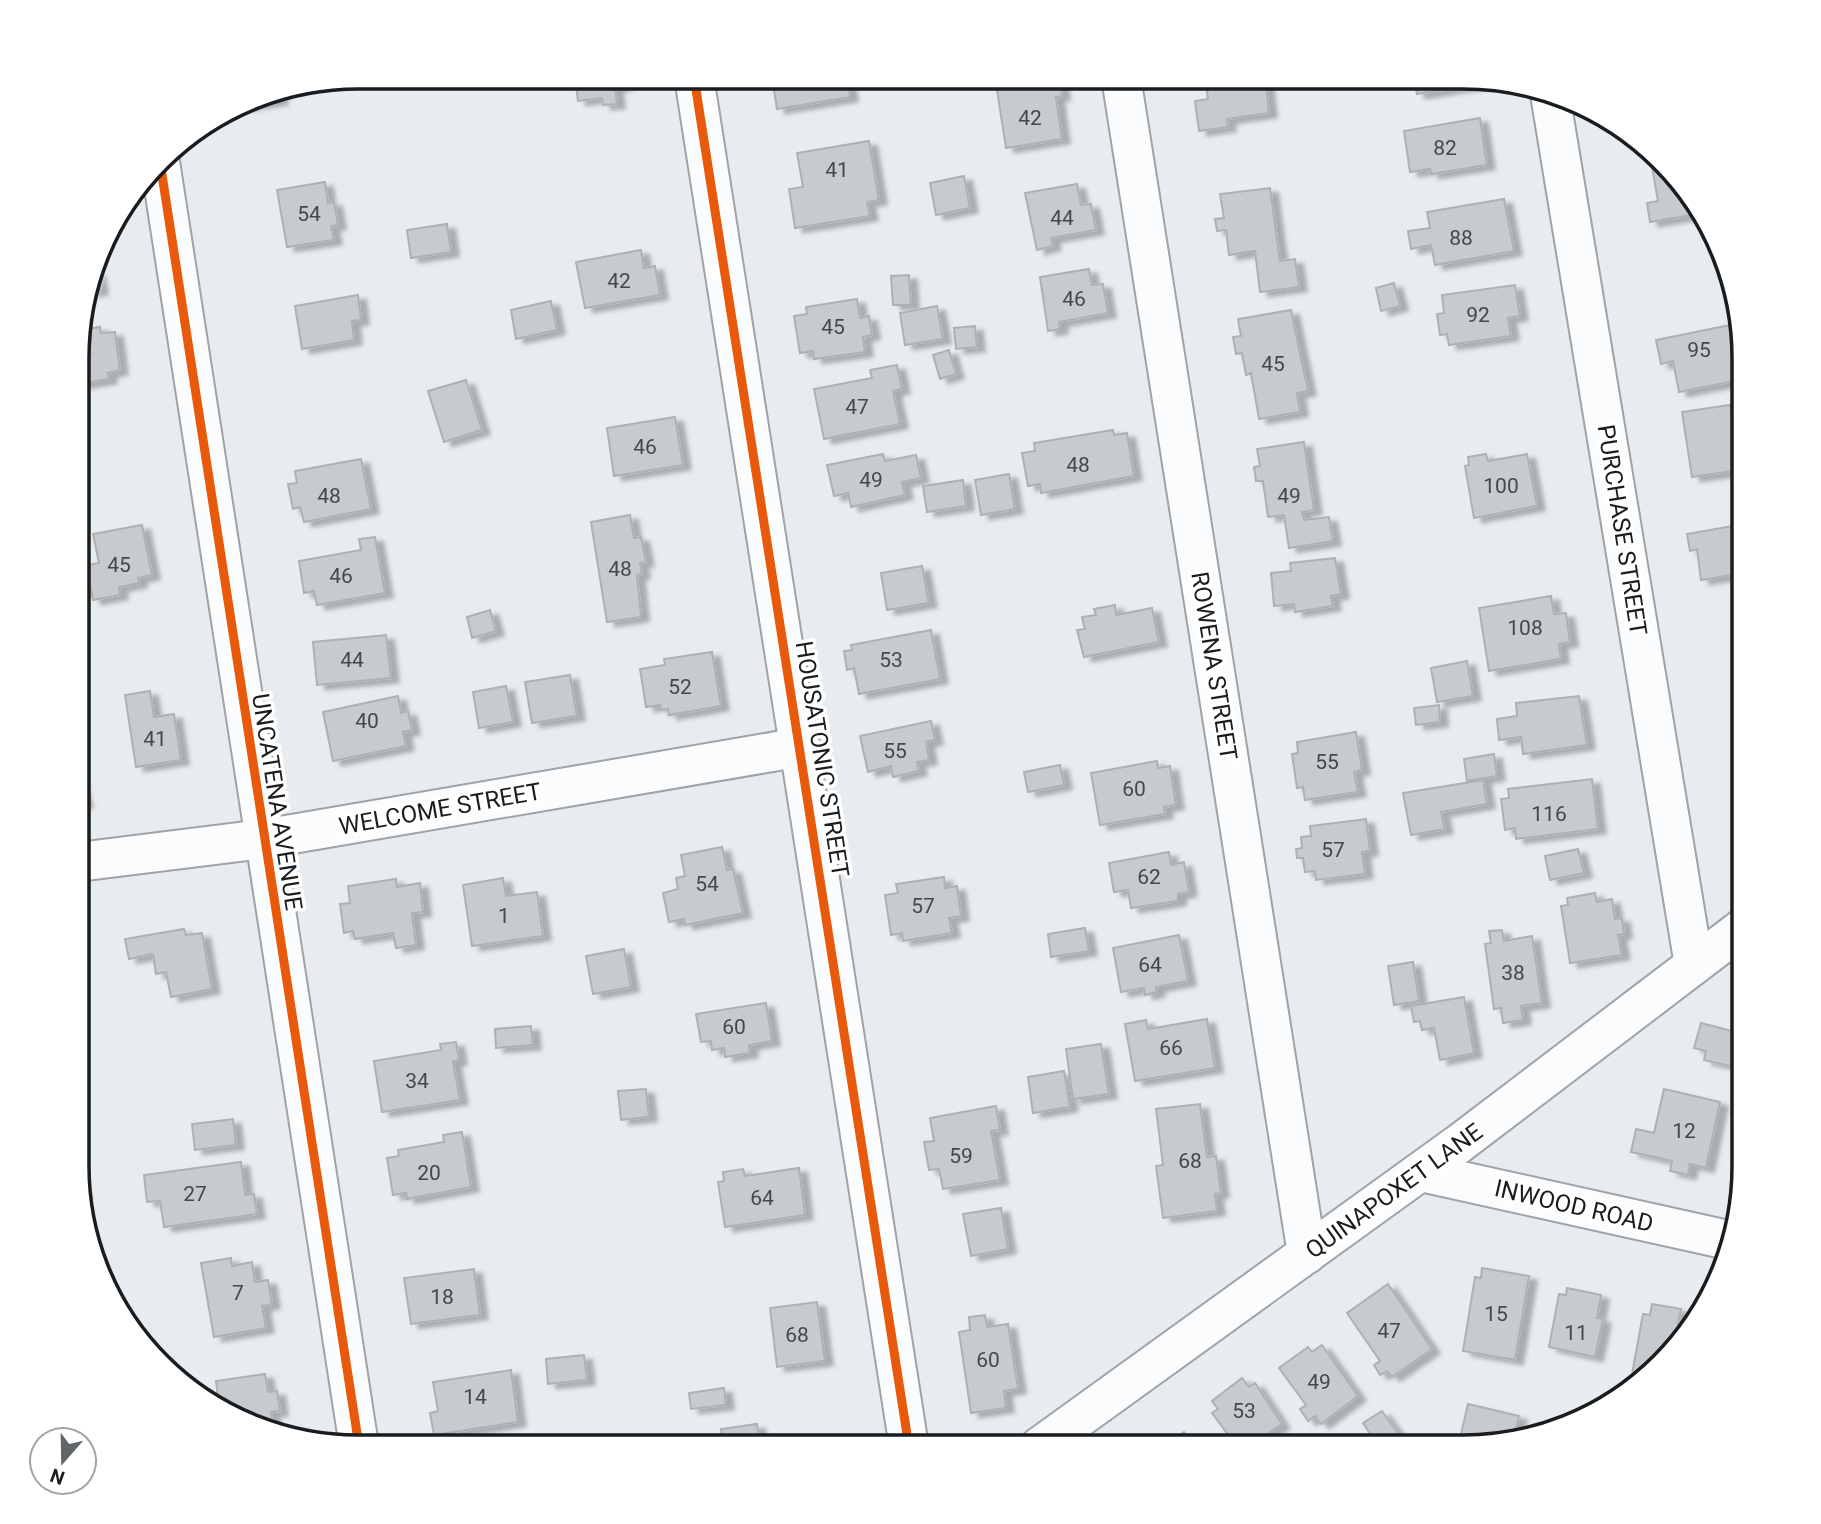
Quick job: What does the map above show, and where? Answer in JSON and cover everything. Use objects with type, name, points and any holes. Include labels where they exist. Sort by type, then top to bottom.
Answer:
[{"type":"street","name":"HOUSATONIC STREET","points":[[696,89],[907,1435]]},
{"type":"street","name":"ROWENA STREET","points":[[1123,89],[1307,1254]]},
{"type":"street","name":"PURCHASE STREET","points":[[1552,105],[1694,965]]},
{"type":"street","name":"UNCATENA AVENUE","points":[[162,175],[357,1435]]},
{"type":"street","name":"WELCOME STREET","points":[[89,861],[263,839],[801,747]]},
{"type":"street","name":"QUINAPOXET LANE","points":[[1056,1435],[1420,1172],[1732,936]]},
{"type":"street","name":"INWOOD ROAD","points":[[1420,1172],[1722,1239]]},
{"type":"building","points":[[576,89],[615,89],[617,104],[603,105],[602,98],[578,101]]},
{"type":"building","points":[[774,89],[849,89],[850,97],[777,109]]},
{"type":"building","points":[[997,89],[1061,89],[1062,96],[1056,97],[1062,139],[1006,148]]},
{"type":"building","points":[[1207,89],[1266,89],[1269,113],[1227,119],[1228,127],[1199,131],[1195,101],[1208,99]]},
{"type":"building","points":[[1416,89],[1449,89],[1417,94]]},
{"type":"building","points":[[1480,118],[1487,165],[1431,174],[1430,169],[1410,172],[1404,131]]},
{"type":"building","points":[[869,141],[879,200],[867,202],[870,216],[795,228],[789,189],[803,187],[797,153]]},
{"type":"building","points":[[1652,167],[1690,215],[1650,222],[1647,203],[1658,201]]},
{"type":"building","points":[[964,176],[970,208],[936,215],[930,183]]},
{"type":"building","points":[[325,182],[328,203],[334,202],[338,225],[331,226],[334,240],[287,247],[277,190]]},
{"type":"building","points":[[1077,184],[1081,205],[1091,204],[1096,230],[1051,238],[1053,246],[1037,250],[1025,193]]},
{"type":"building","points":[[1270,188],[1280,261],[1295,259],[1299,287],[1260,292],[1255,251],[1229,255],[1226,230],[1217,231],[1215,219],[1224,218],[1220,194]]},
{"type":"building","points":[[1504,199],[1514,251],[1435,265],[1431,245],[1411,249],[1408,231],[1430,228],[1427,212]]},
{"type":"building","points":[[447,224],[451,252],[411,258],[407,230]]},
{"type":"building","points":[[641,250],[644,268],[655,266],[660,295],[585,308],[576,262]]},
{"type":"building","points":[[1089,269],[1092,285],[1103,284],[1108,313],[1059,322],[1060,329],[1048,331],[1040,277]]},
{"type":"building","points":[[909,275],[911,305],[893,305],[891,276]]},
{"type":"building","points":[[1394,283],[1400,306],[1381,311],[1376,288]]},
{"type":"building","points":[[1515,285],[1520,316],[1508,318],[1511,336],[1449,345],[1447,334],[1440,335],[1437,314],[1444,313],[1442,295]]},
{"type":"building","points":[[358,295],[361,320],[352,321],[354,340],[302,349],[295,306]]},
{"type":"building","points":[[857,299],[860,318],[869,316],[872,335],[863,337],[865,352],[814,359],[813,351],[800,353],[794,316],[807,314],[806,307]]},
{"type":"building","points":[[551,301],[557,330],[516,339],[511,310]]},
{"type":"building","points":[[937,306],[943,339],[905,345],[900,313]]},
{"type":"building","points":[[1291,310],[1308,391],[1297,393],[1300,412],[1259,419],[1251,373],[1246,375],[1242,353],[1236,354],[1233,337],[1241,336],[1238,319]]},
{"type":"building","points":[[1729,325],[1732,381],[1679,392],[1673,361],[1661,364],[1656,340]]},
{"type":"building","points":[[975,326],[977,347],[956,349],[954,328]]},
{"type":"building","points":[[100,327],[101,333],[115,332],[120,370],[108,373],[109,379],[89,382],[89,358],[91,328]]},
{"type":"building","points":[[949,350],[956,374],[940,379],[933,355]]},
{"type":"building","points":[[897,365],[902,389],[893,391],[900,424],[824,439],[814,389],[872,378],[870,370]]},
{"type":"building","points":[[466,380],[482,430],[444,442],[428,391]]},
{"type":"building","points":[[1730,405],[1732,471],[1692,477],[1682,412]]},
{"type":"building","points":[[675,417],[683,465],[614,476],[607,428]]},
{"type":"building","points":[[1113,430],[1114,435],[1127,433],[1134,476],[1041,493],[1040,484],[1028,486],[1022,453],[1035,451],[1034,443]]},
{"type":"building","points":[[1304,442],[1314,510],[1302,512],[1304,520],[1329,517],[1333,541],[1289,548],[1284,515],[1268,517],[1263,481],[1256,481],[1254,467],[1260,466],[1257,449]]},
{"type":"building","points":[[883,454],[885,461],[916,455],[921,478],[902,482],[905,495],[851,507],[848,493],[834,496],[827,465]]},
{"type":"building","points":[[1486,454],[1488,461],[1527,454],[1537,506],[1474,518],[1465,466],[1469,465],[1468,457]]},
{"type":"building","points":[[361,459],[371,509],[304,522],[300,507],[293,509],[288,484],[297,483],[295,471]]},
{"type":"building","points":[[1009,474],[1015,509],[981,515],[975,480]]},
{"type":"building","points":[[963,480],[966,506],[927,512],[923,486]]},
{"type":"building","points":[[630,515],[634,538],[641,537],[646,562],[640,563],[642,574],[637,575],[641,617],[607,622],[591,522]]},
{"type":"building","points":[[142,525],[152,575],[138,578],[139,583],[119,587],[120,595],[93,600],[89,590],[89,564],[99,563],[93,534]]},
{"type":"building","points":[[1732,526],[1732,575],[1701,580],[1697,549],[1690,551],[1687,534]]},
{"type":"building","points":[[375,537],[385,593],[317,605],[314,591],[304,593],[299,561],[361,550],[359,539]]},
{"type":"building","points":[[1335,558],[1341,594],[1331,596],[1333,606],[1295,612],[1294,604],[1274,606],[1271,573],[1291,571],[1290,563]]},
{"type":"building","points":[[922,566],[929,603],[887,610],[881,573]]},
{"type":"building","points":[[1551,596],[1554,614],[1566,613],[1570,642],[1559,644],[1561,659],[1489,671],[1479,608]]},
{"type":"building","points":[[1115,605],[1116,615],[1152,608],[1159,642],[1084,657],[1077,630],[1085,629],[1082,617],[1096,615],[1094,609]]},
{"type":"building","points":[[490,610],[496,631],[472,638],[467,617]]},
{"type":"building","points":[[931,630],[940,679],[859,694],[854,668],[847,670],[844,651],[852,650],[851,645]]},
{"type":"building","points":[[386,635],[391,678],[317,685],[313,642]]},
{"type":"building","points":[[712,652],[721,706],[669,715],[668,709],[661,710],[660,705],[646,707],[640,669],[665,665],[664,659]]},
{"type":"building","points":[[1467,661],[1473,696],[1437,702],[1431,668]]},
{"type":"building","points":[[570,675],[577,716],[532,723],[525,682]]},
{"type":"building","points":[[506,686],[513,722],[479,728],[473,692]]},
{"type":"building","points":[[150,691],[154,717],[174,714],[181,760],[136,767],[125,695]]},
{"type":"building","points":[[398,696],[401,713],[408,711],[412,730],[403,732],[406,746],[333,761],[323,712]]},
{"type":"building","points":[[1579,696],[1587,745],[1523,754],[1521,737],[1499,740],[1497,719],[1517,716],[1516,703]]},
{"type":"building","points":[[1439,705],[1440,722],[1416,725],[1414,708]]},
{"type":"building","points":[[931,721],[935,740],[926,742],[929,760],[917,762],[919,771],[893,777],[891,766],[868,772],[860,736]]},
{"type":"building","points":[[1356,732],[1362,770],[1354,772],[1358,792],[1305,800],[1303,787],[1297,788],[1292,754],[1298,753],[1297,742]]},
{"type":"building","points":[[1494,754],[1497,776],[1467,781],[1464,759]]},
{"type":"building","points":[[1157,761],[1158,768],[1170,766],[1176,805],[1164,807],[1165,814],[1100,825],[1091,773]]},
{"type":"building","points":[[1060,765],[1064,785],[1028,792],[1024,772]]},
{"type":"building","points":[[1592,779],[1598,829],[1516,839],[1515,828],[1505,830],[1501,799],[1509,798],[1508,789]]},
{"type":"building","points":[[1483,780],[1487,804],[1441,812],[1445,829],[1411,835],[1403,793]]},
{"type":"building","points":[[1366,819],[1370,851],[1362,852],[1365,874],[1316,880],[1315,871],[1305,872],[1303,858],[1297,858],[1296,849],[1302,848],[1301,837],[1311,836],[1310,826]]},
{"type":"building","points":[[722,847],[727,870],[733,869],[743,913],[685,925],[684,919],[669,922],[663,893],[678,889],[676,878],[685,876],[681,855]]},
{"type":"building","points":[[1578,849],[1584,873],[1550,880],[1545,856]]},
{"type":"building","points":[[1169,852],[1171,865],[1184,862],[1189,892],[1178,894],[1178,901],[1131,908],[1128,890],[1114,892],[1109,863]]},
{"type":"building","points":[[944,877],[945,888],[957,886],[961,916],[949,918],[952,933],[903,941],[902,933],[891,935],[885,895],[898,893],[896,884]]},
{"type":"building","points":[[503,878],[506,896],[537,892],[543,936],[472,946],[463,885]]},
{"type":"building","points":[[396,879],[397,887],[420,883],[423,912],[412,913],[416,945],[396,948],[393,933],[355,939],[353,931],[344,933],[340,904],[350,903],[348,886]]},
{"type":"building","points":[[1595,893],[1597,902],[1612,899],[1615,919],[1622,918],[1624,934],[1618,935],[1622,955],[1570,963],[1561,906],[1568,905],[1567,898]]},
{"type":"building","points":[[1085,928],[1089,951],[1051,957],[1048,934]]},
{"type":"building","points":[[184,929],[186,935],[202,933],[212,989],[171,997],[166,972],[156,974],[153,954],[129,959],[125,939]]},
{"type":"building","points":[[1502,930],[1504,941],[1532,936],[1542,1003],[1521,1006],[1523,1020],[1503,1023],[1501,1008],[1494,1009],[1485,944],[1491,943],[1489,931]]},
{"type":"building","points":[[1179,935],[1188,981],[1156,987],[1157,992],[1145,995],[1144,988],[1121,992],[1113,948]]},
{"type":"building","points":[[624,949],[631,987],[593,994],[586,956]]},
{"type":"building","points":[[1413,962],[1419,1001],[1394,1005],[1388,966]]},
{"type":"building","points":[[1464,997],[1474,1053],[1440,1060],[1434,1028],[1422,1030],[1420,1021],[1414,1022],[1411,1006]]},
{"type":"building","points":[[766,1003],[772,1041],[749,1045],[750,1053],[725,1057],[724,1048],[712,1050],[711,1041],[701,1042],[696,1014]]},
{"type":"building","points":[[1207,1019],[1215,1068],[1135,1081],[1125,1024],[1146,1020],[1148,1029]]},
{"type":"building","points":[[1701,1023],[1732,1031],[1732,1066],[1704,1060],[1706,1051],[1694,1048]]},
{"type":"building","points":[[531,1026],[533,1045],[496,1048],[495,1029]]},
{"type":"building","points":[[456,1042],[459,1060],[453,1062],[460,1100],[382,1112],[374,1061],[441,1050],[440,1044]]},
{"type":"building","points":[[1101,1044],[1109,1094],[1073,1099],[1066,1049]]},
{"type":"building","points":[[1064,1071],[1070,1107],[1033,1113],[1028,1077]]},
{"type":"building","points":[[646,1089],[649,1117],[621,1120],[618,1091]]},
{"type":"building","points":[[1664,1089],[1720,1102],[1706,1168],[1690,1164],[1688,1175],[1670,1171],[1672,1161],[1631,1152],[1636,1129],[1654,1133]]},
{"type":"building","points":[[1200,1104],[1207,1157],[1216,1156],[1221,1193],[1215,1194],[1217,1211],[1163,1218],[1156,1166],[1163,1165],[1156,1109]]},
{"type":"building","points":[[996,1106],[1000,1130],[991,1131],[1000,1180],[943,1189],[939,1169],[929,1170],[924,1142],[934,1141],[930,1118]]},
{"type":"building","points":[[233,1119],[236,1145],[195,1150],[192,1124]]},
{"type":"building","points":[[462,1132],[471,1187],[407,1199],[406,1193],[393,1195],[387,1158],[399,1156],[398,1150],[444,1142],[443,1135]]},
{"type":"building","points":[[241,1162],[245,1195],[254,1194],[257,1214],[164,1227],[160,1201],[147,1202],[144,1175]]},
{"type":"building","points":[[799,1168],[805,1215],[725,1227],[718,1182],[724,1181],[723,1172],[743,1169],[745,1176]]},
{"type":"building","points":[[1001,1208],[1008,1249],[971,1256],[963,1214]]},
{"type":"building","points":[[231,1258],[232,1266],[252,1262],[255,1282],[268,1280],[272,1304],[262,1306],[266,1328],[214,1337],[201,1263]]},
{"type":"building","points":[[1482,1268],[1529,1276],[1515,1360],[1463,1351],[1475,1277],[1481,1278]]},
{"type":"building","points":[[474,1269],[480,1315],[411,1324],[404,1278]]},
{"type":"building","points":[[1388,1284],[1432,1349],[1392,1377],[1387,1371],[1380,1375],[1374,1365],[1380,1361],[1347,1313]]},
{"type":"building","points":[[1567,1288],[1601,1295],[1597,1318],[1603,1319],[1595,1357],[1549,1347],[1559,1294],[1566,1295]]},
{"type":"building","points":[[817,1302],[825,1361],[777,1367],[770,1308]]},
{"type":"building","points":[[1652,1304],[1681,1309],[1676,1329],[1653,1356],[1632,1374],[1643,1314],[1650,1315]]},
{"type":"building","points":[[985,1315],[987,1327],[1008,1324],[1018,1389],[1004,1391],[1006,1408],[971,1413],[959,1332],[970,1330],[969,1317]]},
{"type":"building","points":[[1322,1345],[1358,1396],[1321,1424],[1315,1416],[1308,1421],[1300,1409],[1306,1405],[1279,1368],[1308,1347],[1312,1352]]},
{"type":"building","points":[[584,1355],[587,1380],[548,1384],[546,1359]]},
{"type":"building","points":[[511,1370],[518,1422],[434,1435],[430,1413],[438,1411],[433,1382]]},
{"type":"building","points":[[265,1374],[268,1392],[277,1391],[280,1411],[271,1412],[272,1420],[239,1407],[218,1395],[216,1381]]},
{"type":"building","points":[[1242,1378],[1249,1387],[1255,1383],[1282,1424],[1266,1435],[1228,1435],[1212,1413],[1218,1409],[1212,1401]]},
{"type":"building","points":[[724,1388],[726,1405],[691,1409],[689,1393]]},
{"type":"building","points":[[1468,1404],[1519,1416],[1516,1430],[1461,1435]]},
{"type":"building","points":[[1382,1411],[1399,1435],[1371,1435],[1363,1423]]},
{"type":"building","points":[[757,1424],[758,1435],[722,1435],[721,1429]]},
{"type":"cycle path","points":[[696,89],[907,1435]]},
{"type":"cycle path","points":[[162,175],[357,1435]]}]
